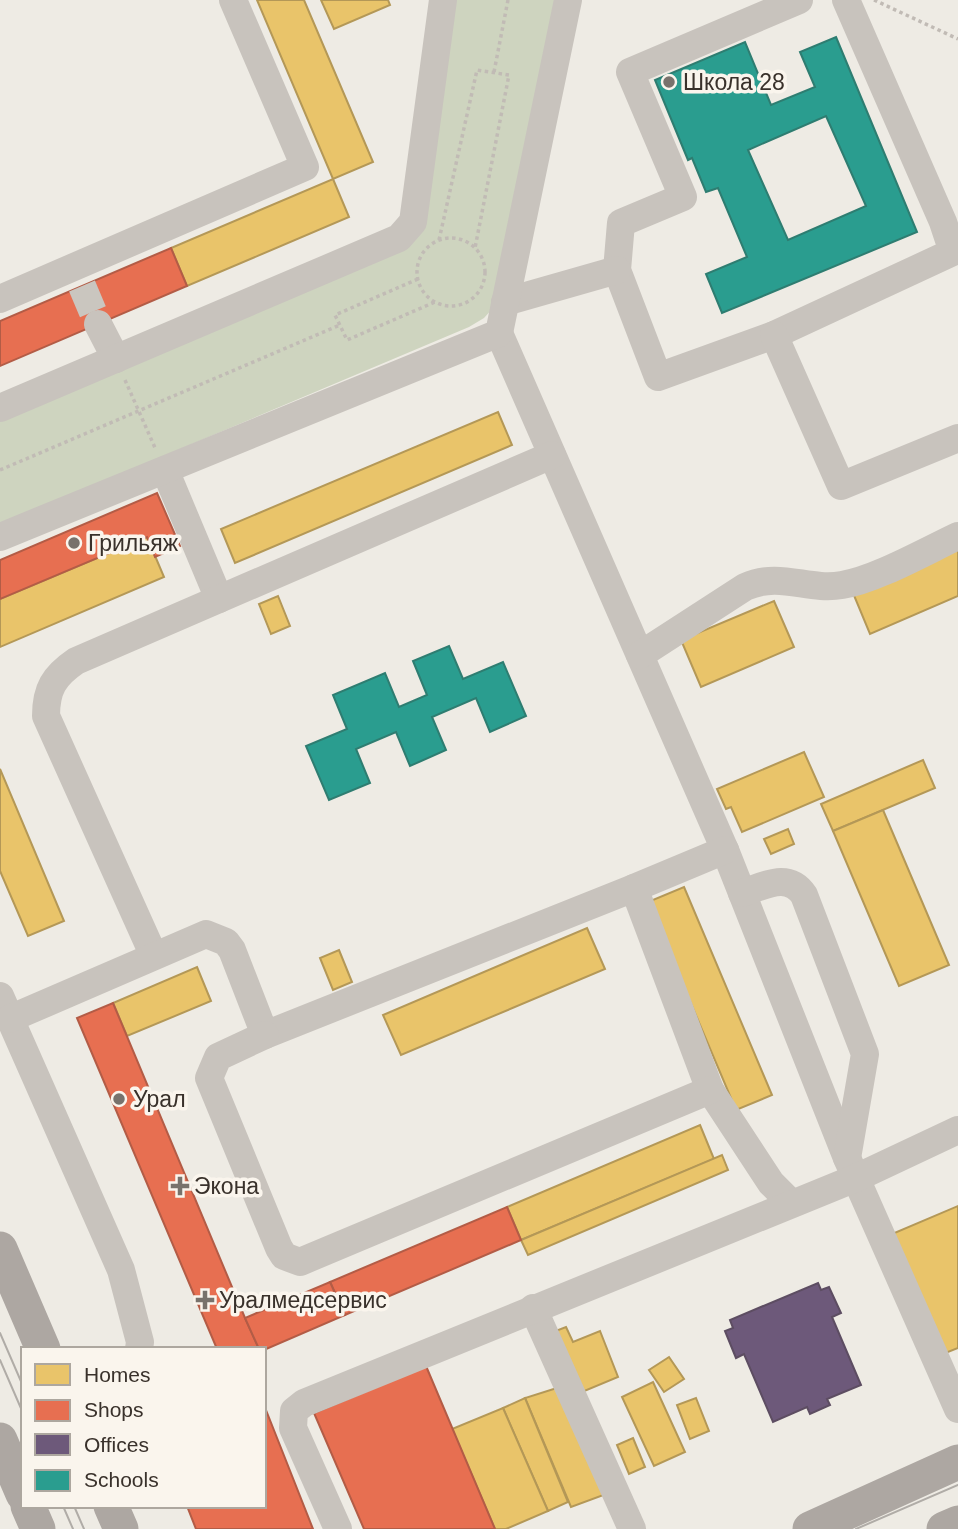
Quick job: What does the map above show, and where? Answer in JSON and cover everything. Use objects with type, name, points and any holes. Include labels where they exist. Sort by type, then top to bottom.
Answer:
[{"type":"main road","points":[[0,1250],[42,1347]]},
{"type":"main road","points":[[0,1440],[21,1489]]},
{"type":"main road","points":[[810,1529],[958,1462]]},
{"type":"main road","points":[[29,1508],[38,1529]]},
{"type":"main road","points":[[112,1508],[121,1529]]},
{"type":"main road","points":[[944,1529],[958,1523]]},
{"type":"lane","points":[[0,299],[78,276],[305,167],[233,0]]},
{"type":"lane","points":[[0,408],[399,238],[413,222],[443,0]]},
{"type":"lane","points":[[568,0],[499,333],[725,849],[852,1168],[958,1409]]},
{"type":"lane","points":[[799,0],[630,72],[683,197],[621,223],[617,270],[658,377],[774,335],[953,252],[943,222],[846,0]]},
{"type":"lane","points":[[505,302],[617,270]]},
{"type":"lane","points":[[98,324],[116,359]]},
{"type":"lane","points":[[0,537],[499,333]]},
{"type":"lane","points":[[774,335],[841,486],[958,438]]},
{"type":"lane","points":[[153,954],[46,716],[46,699],[59,672],[76,661],[552,455]]},
{"type":"lane","points":[[165,470],[219,599]]},
{"type":"lane","points":[[640,655],[745,587],[760,581],[775,579],[843,585],[958,536]]},
{"type":"lane","points":[[710,1090],[300,1262],[284,1256],[279,1248],[209,1078],[218,1057],[265,1035],[725,849]]},
{"type":"lane","points":[[742,893],[784,881],[792,883],[804,895],[865,1055],[852,1168]]},
{"type":"lane","points":[[634,888],[710,1090],[771,1183],[791,1203]]},
{"type":"lane","points":[[139,1347],[121,1270],[5,1008],[206,934],[226,942],[265,1035]]},
{"type":"lane","points":[[338,1529],[293,1428],[294,1411],[304,1403],[791,1203],[852,1168],[958,1130]]},
{"type":"lane","points":[[533,1308],[632,1529]]},
{"type":"path","points":[[494,72],[508,0]]},
{"type":"path","points":[[874,0],[958,39]]},
{"type":"path","points":[[439,240],[477,69],[509,75],[475,248]]},
{"type":"path","points":[[458,239],[475,248],[481,255],[485,274],[478,292],[463,304],[444,305],[427,296],[418,279],[419,260],[431,245],[439,240],[458,239]]},
{"type":"path","points":[[418,279],[335,315],[347,340],[435,302]]},
{"type":"path","points":[[0,470],[340,325]]},
{"type":"path","points":[[116,359],[165,470]]},
{"type":"green space","points":[[453,0],[557,0],[494,307],[484,318],[469,327],[0,525],[0,417],[415,237]]},
{"type":"building: Homes","points":[[257,0],[304,0],[373,162],[333,179]]},
{"type":"building: Homes","points":[[321,0],[388,0],[390,5],[334,29]]},
{"type":"building: Homes","points":[[333,179],[349,217],[187,286],[171,248]]},
{"type":"building: Homes","points":[[498,412],[512,445],[235,563],[221,529]]},
{"type":"building: Homes","points":[[147,537],[164,577],[0,647],[0,599]]},
{"type":"building: Homes","points":[[958,548],[958,596],[870,634],[853,593]]},
{"type":"building: Homes","points":[[278,596],[290,626],[271,634],[259,604]]},
{"type":"building: Homes","points":[[774,601],[794,647],[701,687],[681,640]]},
{"type":"building: Homes","points":[[804,752],[824,797],[742,832],[731,807],[726,809],[717,789]]},
{"type":"building: Homes","points":[[923,760],[935,788],[833,831],[821,804]]},
{"type":"building: Homes","points":[[0,769],[64,921],[28,936],[0,871]]},
{"type":"building: Homes","points":[[883,810],[949,965],[899,986],[833,831]]},
{"type":"building: Homes","points":[[788,829],[794,844],[771,854],[764,839]]},
{"type":"building: Homes","points":[[684,887],[772,1095],[736,1110],[648,902]]},
{"type":"building: Homes","points":[[587,928],[605,969],[401,1055],[383,1015]]},
{"type":"building: Homes","points":[[339,950],[352,982],[333,990],[320,958]]},
{"type":"building: Homes","points":[[197,967],[211,1001],[127,1036],[113,1003]]},
{"type":"building: Homes","points":[[700,1125],[714,1159],[521,1240],[507,1207]]},
{"type":"building: Homes","points":[[722,1155],[728,1170],[528,1255],[521,1240]]},
{"type":"building: Homes","points":[[958,1206],[958,1348],[943,1354],[892,1234]]},
{"type":"building: Homes","points":[[566,1327],[573,1342],[600,1331],[618,1377],[582,1392],[553,1332]]},
{"type":"building: Homes","points":[[669,1357],[684,1379],[664,1392],[649,1370]]},
{"type":"building: Homes","points":[[653,1382],[685,1452],[654,1466],[622,1397]]},
{"type":"building: Homes","points":[[560,1387],[609,1493],[571,1507],[525,1398]]},
{"type":"building: Homes","points":[[525,1398],[568,1502],[548,1511],[503,1408]]},
{"type":"building: Homes","points":[[696,1398],[709,1431],[690,1439],[677,1405]]},
{"type":"building: Homes","points":[[503,1408],[548,1511],[506,1529],[495,1529],[452,1429]]},
{"type":"building: Homes","points":[[633,1438],[645,1467],[629,1474],[617,1445]]},
{"type":"building: Shops","points":[[171,248],[187,286],[0,366],[0,321]]},
{"type":"building: Shops","points":[[157,493],[180,546],[155,557],[147,537],[0,599],[0,560]]},
{"type":"building: Shops","points":[[113,1003],[258,1347],[216,1347],[77,1018]]},
{"type":"building: Shops","points":[[507,1207],[521,1240],[345,1315],[330,1282]]},
{"type":"building: Shops","points":[[330,1282],[345,1315],[266,1349],[258,1347],[245,1318]]},
{"type":"building: Shops","points":[[426,1366],[495,1529],[364,1529],[314,1413]]},
{"type":"building: Shops","points":[[266,1410],[313,1529],[196,1529],[188,1508],[266,1508]]},
{"type":"building: Offices","points":[[818,1283],[821,1290],[829,1287],[841,1313],[832,1317],[861,1385],[827,1399],[830,1405],[810,1414],[807,1407],[773,1422],[744,1354],[736,1358],[725,1331],[733,1328],[730,1320]]},
{"type":"building: Schools","points":[[836,37],[917,232],[722,313],[706,274],[747,257],[718,188],[706,192],[692,158],[688,160],[655,80],[745,42],[771,105],[815,87],[800,52]],"holes":[[[826,116],[866,206],[788,240],[748,150]]]},
{"type":"building: Schools","points":[[449,646],[463,679],[503,662],[526,716],[490,732],[476,698],[432,717],[446,750],[410,766],[396,732],[356,749],[370,783],[329,800],[306,746],[347,729],[333,695],[385,673],[399,707],[427,695],[413,661]]},
{"type":"tunnel","points":[[82,286],[98,324]]},
{"type":"tram line","points":[[0,1333],[21,1381]]},
{"type":"tram line","points":[[0,1360],[21,1408]]},
{"type":"tram line","points":[[856,1529],[958,1485]]},
{"type":"tram line","points":[[64,1508],[73,1529]]},
{"type":"tram line","points":[[75,1508],[84,1529]]},
{"type":"place","name":"Школа 28","points":[[669,82]]},
{"type":"place","name":"Грильяж","points":[[74,543]]},
{"type":"place","name":"Урал","points":[[119,1099]]},
{"type":"place","name":"Экона","points":[[180,1186]]},
{"type":"place","name":"Уралмедсервис","points":[[205,1300]]}]
